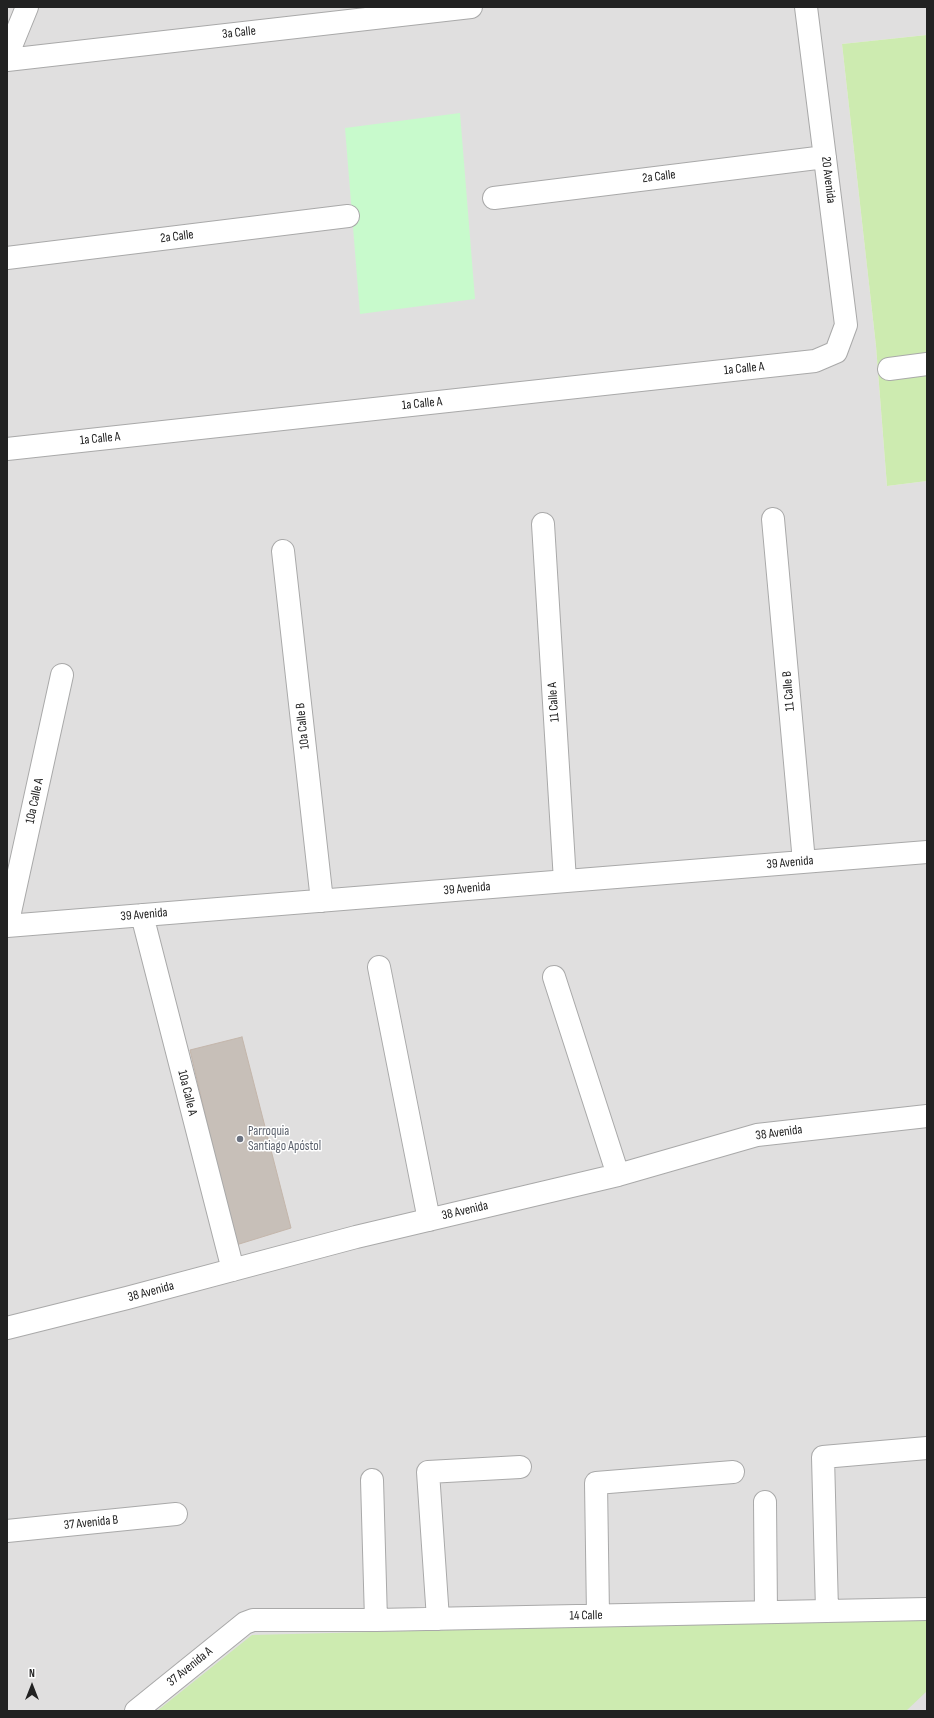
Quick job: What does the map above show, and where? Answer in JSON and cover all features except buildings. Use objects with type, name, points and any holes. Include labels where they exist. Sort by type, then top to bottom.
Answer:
[{"type":"street","points":[[7,56],[27,7]]},
{"type":"street","name":"3a Calle","points":[[7,60],[471,7]]},
{"type":"street","name":"20 Avenida","points":[[806,7],[846,325],[836,352]]},
{"type":"street","name":"2a Calle","points":[[494,198],[825,157]]},
{"type":"street","name":"2a Calle","points":[[7,258],[348,216]]},
{"type":"street","name":"1a Calle A","points":[[7,449],[815,361],[836,352]]},
{"type":"street","points":[[889,369],[927,364]]},
{"type":"street","name":"11 Calle B","points":[[773,520],[804,862]]},
{"type":"street","name":"11 Calle A","points":[[543,524],[565,881]]},
{"type":"street","name":"10a Calle B","points":[[283,551],[322,901]]},
{"type":"street","name":"10a Calle A","points":[[7,926],[62,676]]},
{"type":"street","name":"39 Avenida","points":[[7,926],[927,852]]},
{"type":"street","name":"10a Calle A","points":[[142,915],[233,1270]]},
{"type":"street","points":[[379,967],[429,1220]]},
{"type":"street","points":[[554,978],[618,1175]]},
{"type":"street","name":"38 Avenida","points":[[7,1328],[429,1220],[618,1175],[757,1135],[927,1116]]},
{"type":"street","points":[[827,1610],[823,1457],[927,1448]]},
{"type":"street","points":[[438,1618],[428,1472],[520,1467]]},
{"type":"street","points":[[598,1615],[596,1483],[733,1472]]},
{"type":"street","points":[[372,1480],[376,1620]]},
{"type":"street","points":[[765,1502],[766,1612]]},
{"type":"street","name":"37 Avenida B","points":[[7,1531],[176,1514]]},
{"type":"street","name":"14 Calle","points":[[245,1623],[253,1620],[376,1620],[927,1609]]},
{"type":"street","name":"37 Avenida A","points":[[136,1711],[245,1623]]},
{"type":"shaded area","points":[[7,7],[927,7],[927,35],[842,44],[876,346],[887,486],[927,481],[927,1711],[7,1711]]},
{"type":"green space","points":[[927,35],[927,481],[887,486],[876,346],[842,44]]},
{"type":"green space","points":[[460,113],[475,299],[360,314],[345,128]]},
{"type":"green space","points":[[927,1618],[927,1691],[906,1711],[157,1711],[252,1635]]},
{"type":"place","name":"Parroquia Santiago Apóstol","points":[[240,1139]]}]
